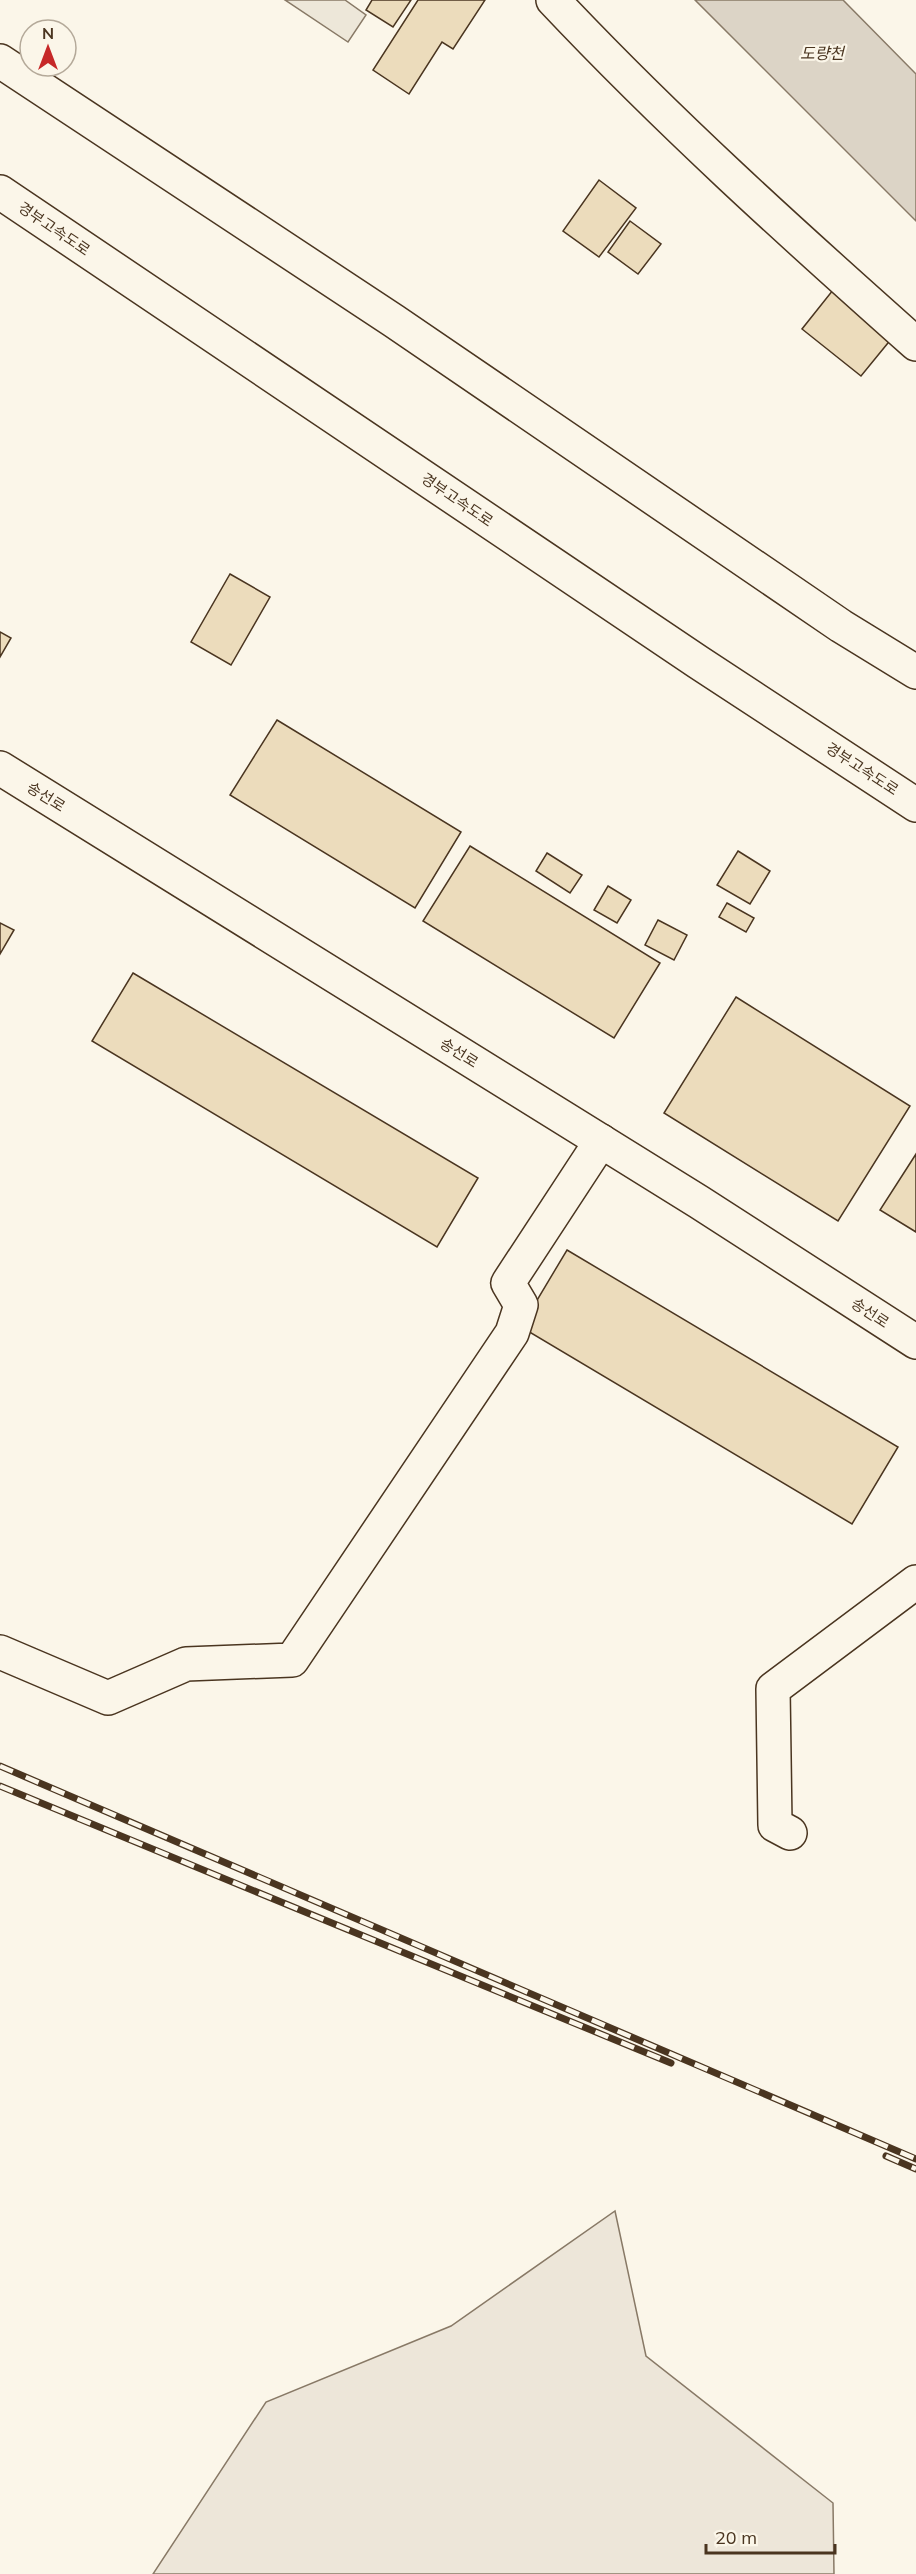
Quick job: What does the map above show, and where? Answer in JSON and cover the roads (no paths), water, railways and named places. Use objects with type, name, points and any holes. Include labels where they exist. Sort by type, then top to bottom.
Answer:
[{"type":"main road","points":[[553,0],[622,73],[820,259],[916,344]]},
{"type":"main road","points":[[0,61],[394,321],[841,626],[916,672]]},
{"type":"main road","name":"경부고속도로","points":[[0,192],[698,662],[916,805]]},
{"type":"main road","name":"송선로","points":[[0,768],[601,1141],[916,1342]]},
{"type":"main road","points":[[0,1652],[108,1698],[186,1664],[292,1660],[512,1333],[522,1305],[508,1283],[601,1141]]},
{"type":"main road","points":[[790,1833],[775,1825],[773,1689],[916,1582]]},
{"type":"water","name":"도량천","points":[[695,0],[843,0],[916,74],[916,221]]},
{"type":"railway","points":[[0,1766],[916,2159]]},
{"type":"railway","points":[[0,1786],[671,2063]]},
{"type":"railway","points":[[886,2156],[916,2169]]}]
